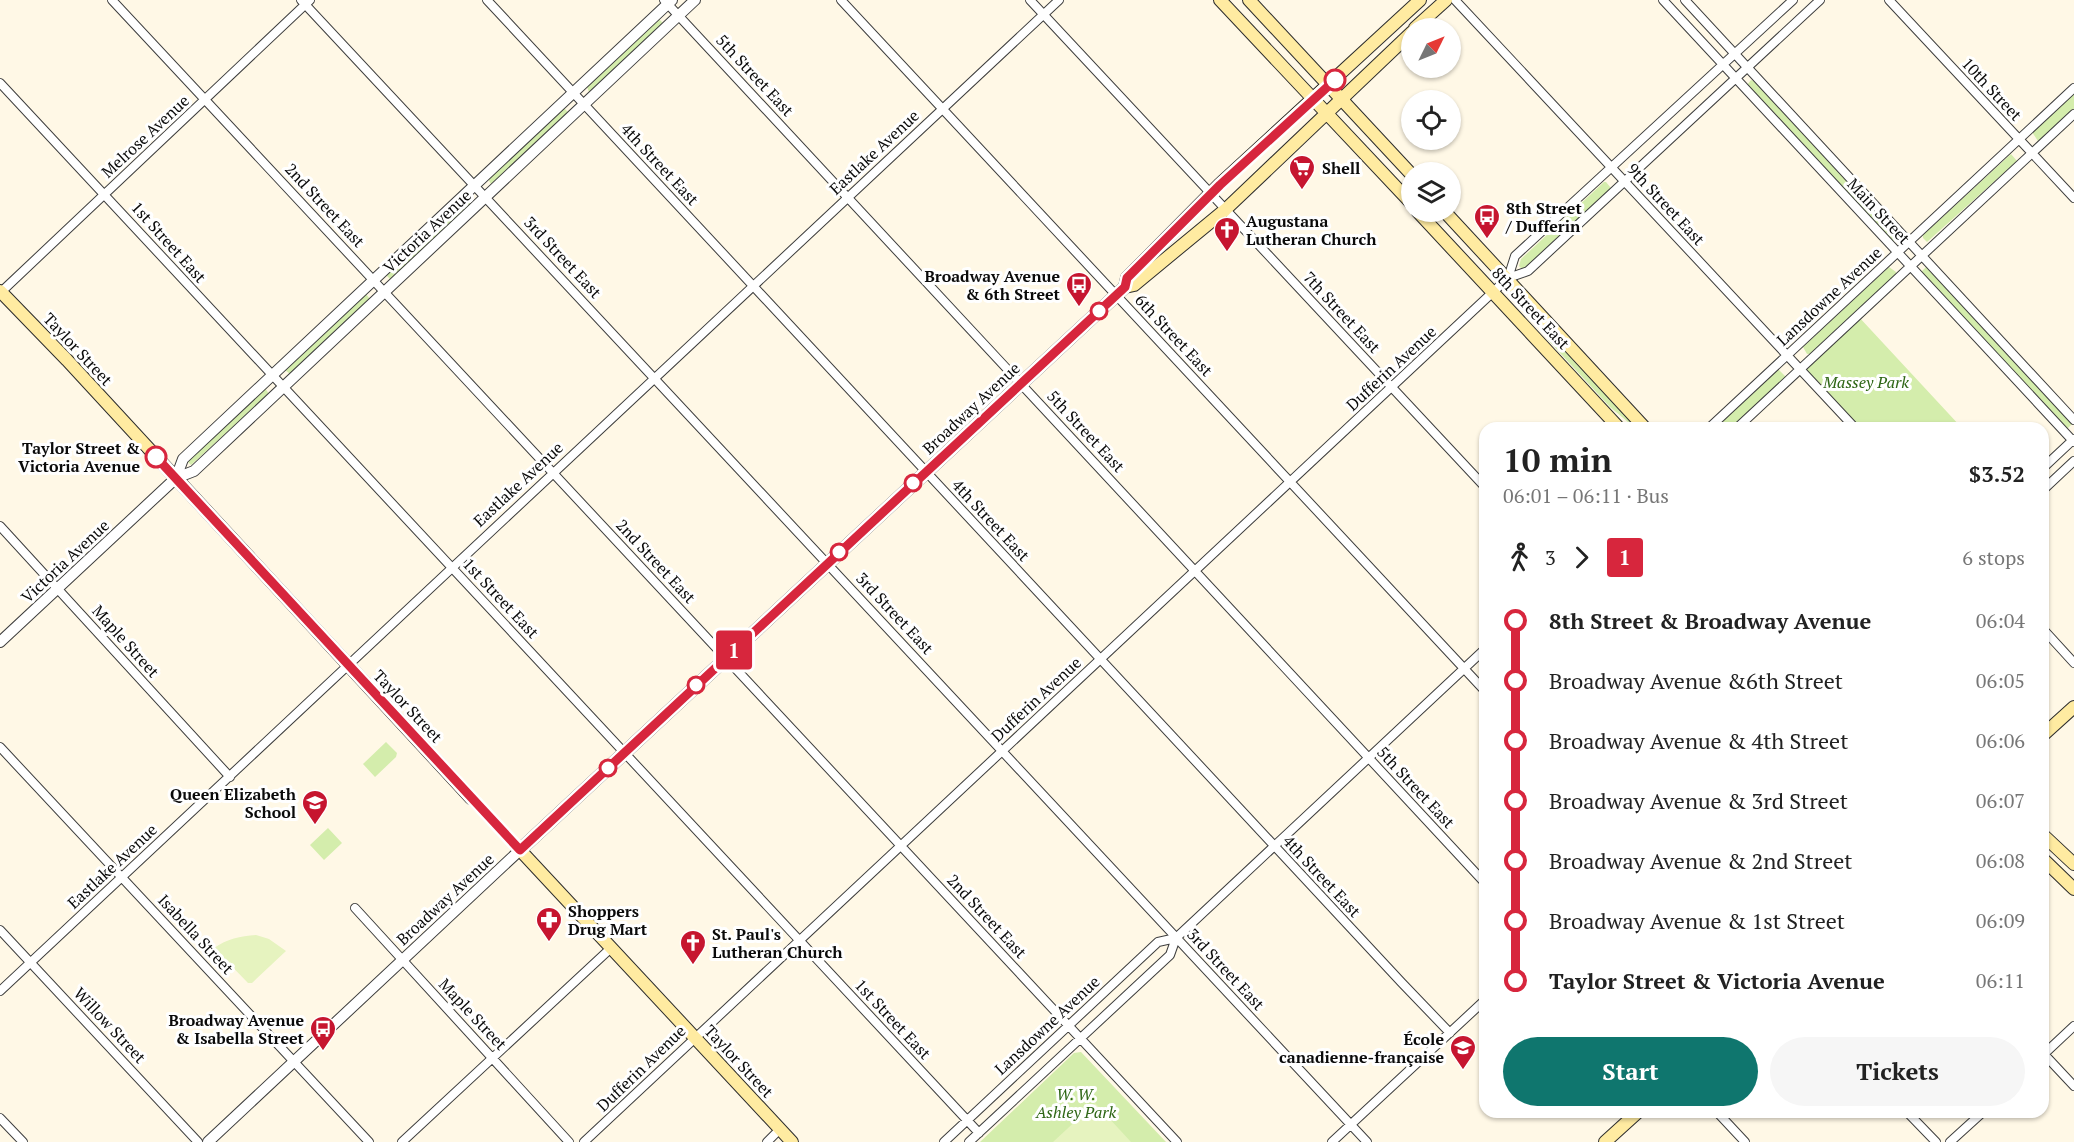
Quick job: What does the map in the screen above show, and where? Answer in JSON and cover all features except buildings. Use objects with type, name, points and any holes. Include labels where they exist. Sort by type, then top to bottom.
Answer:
[{"type":"main road","points":[[1220,0],[1401,192]]},
{"type":"main road","points":[[1249,0],[1401,163]]},
{"type":"main road","name":"Broadway Avenue","points":[[520,850],[1120,291],[1127,278],[1210,194],[1420,0]]},
{"type":"main road","points":[[1426,18],[1446,0]]},
{"type":"main road","name":"Broadway Avenue","points":[[1120,291],[1134,285],[1225,210],[1401,42]]},
{"type":"main road","name":"8th Street East","points":[[1427,222],[1613,422]]},
{"type":"main road","name":"8th Street East","points":[[1455,222],[1640,422]]},
{"type":"main road","name":"Taylor Street","points":[[0,292],[67,360],[471,798]]},
{"type":"main road","points":[[2049,730],[2074,707]]},
{"type":"main road","points":[[2049,841],[2074,864]]},
{"type":"main road","name":"Taylor Street","points":[[520,850],[792,1142]]},
{"type":"main road","points":[[2049,865],[2074,889]]},
{"type":"main road","points":[[1605,1142],[1631,1118]]},
{"type":"street","name":"2nd Street East","points":[[112,0],[1177,1142]]},
{"type":"street","name":"4th Street East","points":[[487,0],[1450,1033]]},
{"type":"street","name":"Victoria Avenue","points":[[0,642],[176,478],[194,471],[695,0]]},
{"type":"street","name":"6th Street East","points":[[841,0],[942,108],[1120,291],[1291,482],[1479,685]]},
{"type":"street","name":"7th Street East","points":[[1030,0],[1479,480]]},
{"type":"street","name":"Eastlake Avenue","points":[[0,991],[1059,0]]},
{"type":"street","name":"9th Street East","points":[[1455,0],[1849,422]]},
{"type":"street","name":"Main Street","points":[[1663,0],[2074,440]]},
{"type":"street","name":"Main Street","points":[[1685,0],[2074,420]]},
{"type":"street","name":"Dufferin Avenue","points":[[1508,278],[1515,256],[1793,0]]},
{"type":"street","name":"Dufferin Avenue","points":[[584,1142],[1508,278],[1528,271],[1820,0]]},
{"type":"street","name":"10th Street","points":[[1889,0],[2074,198]]},
{"type":"street","name":"Victoria Avenue","points":[[176,478],[183,459],[573,94],[668,1]]},
{"type":"street","name":"5th Street East","points":[[668,1],[679,16],[1479,876]]},
{"type":"street","name":"Melrose Avenue","points":[[0,292],[306,2]]},
{"type":"street","name":"3rd Street East","points":[[306,2],[1367,1142]]},
{"type":"street","name":"1st Street East","points":[[0,83],[979,1133]]},
{"type":"street","name":"Lansdowne Avenue","points":[[1715,422],[2074,88]]},
{"type":"street","name":"Lansdowne Avenue","points":[[1743,422],[2074,114]]},
{"type":"street","points":[[2049,463],[2074,440]]},
{"type":"street","points":[[2049,485],[2074,462]]},
{"type":"street","name":"Maple Street","points":[[0,526],[230,777]]},
{"type":"street","points":[[2049,636],[2074,663]]},
{"type":"street","name":"Lansdowne Avenue","points":[[969,1142],[1170,955],[1176,938],[1479,655]]},
{"type":"street","name":"Isabella Street","points":[[0,747],[369,1142]]},
{"type":"street","name":"Taylor Street","points":[[471,798],[520,850]]},
{"type":"street","name":"Broadway Avenue","points":[[208,1142],[520,850]]},
{"type":"street","name":"Maple Street","points":[[355,908],[569,1142]]},
{"type":"street","name":"Willow Street","points":[[0,930],[198,1142]]},
{"type":"street","name":"Lansdowne Avenue","points":[[944,1142],[1158,942],[1176,938]]},
{"type":"street","points":[[402,1142],[611,948]]},
{"type":"street","points":[[1332,1142],[1479,1006]]},
{"type":"street","points":[[2049,1049],[2074,1026]]},
{"type":"street","points":[[2049,1060],[2074,1086]]},
{"type":"street","points":[[0,1118],[23,1142]]},
{"type":"street","points":[[1723,1118],[1745,1142]]},
{"type":"street","points":[[1913,1118],[1936,1142]]},
{"type":"street","points":[[1950,1142],[1976,1118]]},
{"type":"street","points":[[767,1142],[780,1129]]},
{"type":"green space","points":[[659,19],[664,24],[589,92],[587,87]]},
{"type":"green space","points":[[1751,80],[1898,237],[1893,242],[1747,85]]},
{"type":"green space","points":[[2074,93],[2074,110],[2041,141],[2038,141],[2032,132]]},
{"type":"green space","points":[[564,108],[569,113],[491,184],[488,179]]},
{"type":"green space","points":[[2011,154],[2017,161],[1927,242],[1923,238],[1923,235]]},
{"type":"green space","points":[[1604,182],[1611,188],[1526,268],[1521,268],[1519,266],[1521,259]]},
{"type":"green space","points":[[466,199],[471,204],[390,279],[386,275]]},
{"type":"green space","points":[[1889,267],[1896,274],[1810,354],[1807,354],[1803,347]]},
{"type":"green space","points":[[1926,267],[2072,424],[2067,429],[1921,272]]},
{"type":"green space","points":[[366,294],[370,299],[290,374],[285,370]]},
{"type":"green space","name":"Massey Park","points":[[1858,316],[1956,422],[1849,422],[1799,369]]},
{"type":"green space","points":[[1550,339],[1574,359],[1633,422],[1628,422],[1610,407],[1548,340]]},
{"type":"green space","points":[[1778,369],[1786,377],[1737,422],[1721,422]]},
{"type":"green space","points":[[265,388],[269,394],[191,465],[187,461]]},
{"type":"green space","points":[[386,742],[397,753],[396,757],[375,777],[363,764]]},
{"type":"green space","points":[[328,828],[342,843],[324,860],[310,845]]},
{"type":"green space","points":[[256,935],[269,939],[286,951],[252,983],[248,983],[214,948],[234,938]]},
{"type":"green space","name":"W. W. Ashley Park","points":[[1081,1052],[1166,1142],[980,1142],[1074,1053]]},
{"type":"green space","points":[[1095,1103],[1131,1142],[1053,1142]]},
{"type":"bus line","name":"1","points":[[156,457],[520,850],[1125,287],[1127,278],[1210,194],[1335,80]]},
{"type":"place","name":"Shell","points":[[1302,191]]},
{"type":"place","name":"8th Street / Dufferin","points":[[1487,240]]},
{"type":"place","name":"Augustana Lutheran Church","points":[[1227,253]]},
{"type":"place","name":"Broadway Avenue & 6th Street","points":[[1079,308]]},
{"type":"place","name":"Taylor Street & Victoria Avenue","points":[[156,457]]},
{"type":"place","name":"Queen Elizabeth School","points":[[315,826]]},
{"type":"place","name":"Shoppers Drug Mart","points":[[549,943]]},
{"type":"place","name":"St. Paul's Lutheran Church","points":[[693,966]]},
{"type":"place","name":"Broadway Avenue & Isabella Street","points":[[323,1052]]},
{"type":"place","name":"École canadienne-française","points":[[1463,1071]]}]
